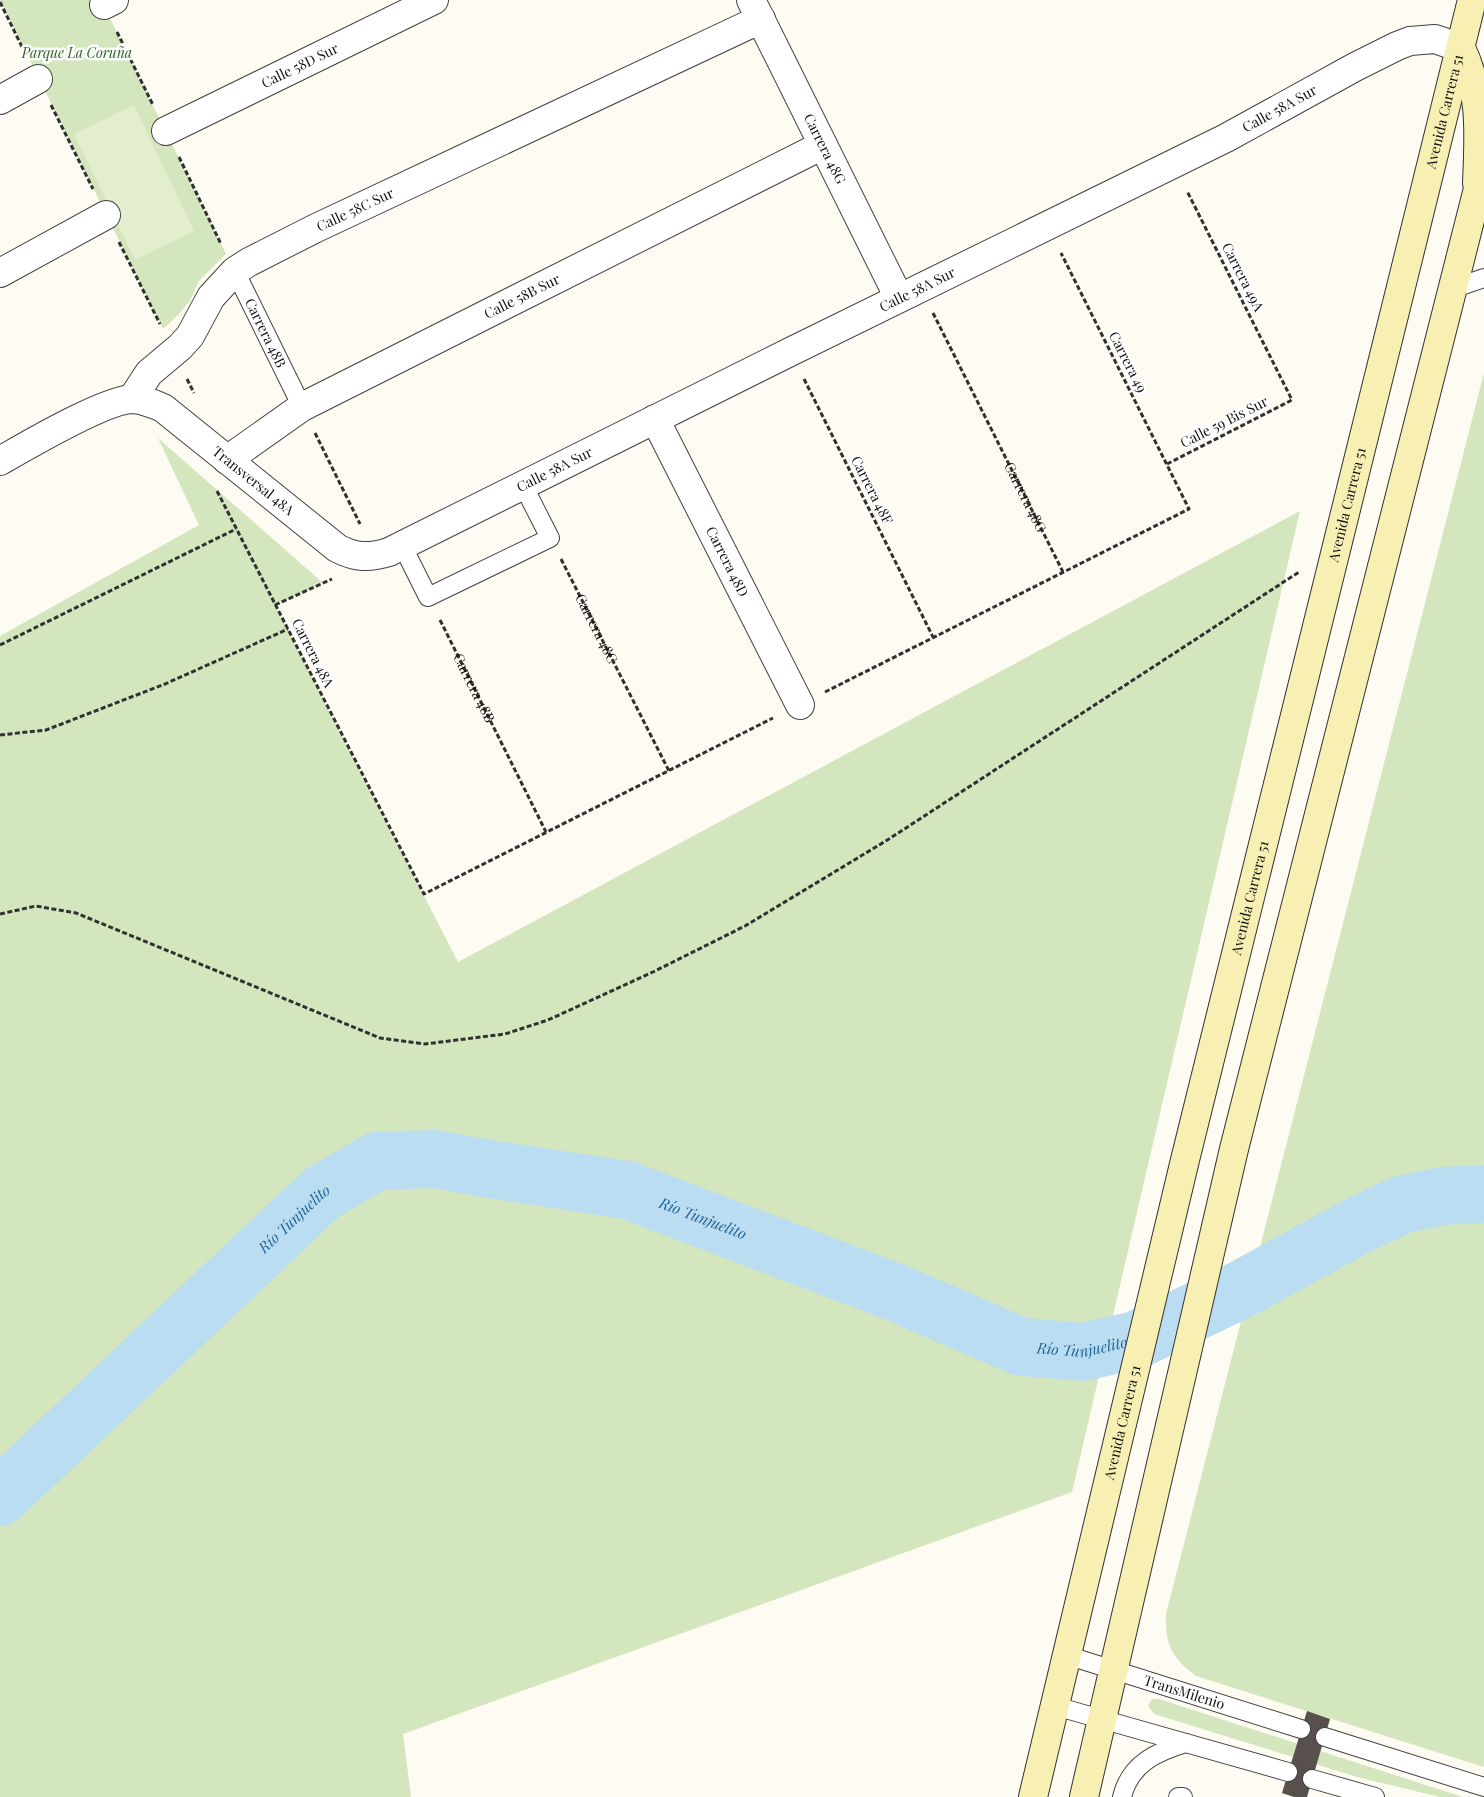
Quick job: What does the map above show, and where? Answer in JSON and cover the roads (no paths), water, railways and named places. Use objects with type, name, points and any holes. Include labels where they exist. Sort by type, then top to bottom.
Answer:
[{"type":"main road","name":"Avenida Carrera 51","points":[[1033,1797],[1185,1160],[1472,0]]},
{"type":"main road","points":[[1461,48],[1469,65],[1475,87],[1478,112],[1476,195]]},
{"type":"main road","points":[[1084,1797],[1234,1149],[1484,165]]},
{"type":"street","name":"Calle 58D Sur","points":[[166,131],[434,0]]},
{"type":"street","name":"Carrera 48G","points":[[756,10],[823,145],[910,293]]},
{"type":"street","name":"Calle 58C Sur","points":[[132,399],[148,373],[180,347],[190,336],[211,297],[235,271],[249,262],[756,10]]},
{"type":"street","name":"Calle 58A Sur","points":[[376,556],[389,552],[790,352],[1174,164],[1397,46],[1410,41],[1435,39],[1461,48]]},
{"type":"street","points":[[0,100],[38,79]]},
{"type":"street","name":"Calle 58B Sur","points":[[227,460],[302,407],[823,145]]},
{"type":"street","points":[[0,272],[106,215]]},
{"type":"street","points":[[0,461],[92,413],[114,403],[132,399]]},
{"type":"street","name":"Transversal 48A","points":[[132,399],[150,402],[163,408],[337,548],[350,555],[376,556]]},
{"type":"street","name":"Carrera 48D","points":[[655,419],[800,705]]},
{"type":"lane","name":"Carrera 48B","points":[[235,271],[302,407]]},
{"type":"lane","points":[[1452,289],[1484,278]]},
{"type":"lane","points":[[402,545],[428,597],[550,538],[523,485]]},
{"type":"lane","name":"TransMilenio","points":[[1066,1655],[1301,1729]]},
{"type":"lane","points":[[1055,1706],[1288,1772]]},
{"type":"lane","points":[[1325,1737],[1484,1787]]},
{"type":"lane","points":[[1122,1797],[1125,1783],[1135,1770],[1155,1754],[1186,1743]]},
{"type":"lane","points":[[1312,1779],[1375,1797]]},
{"type":"lane","points":[[1178,1797],[1184,1797]]},
{"type":"waterway","name":"Río Tunjuelito","points":[[0,1497],[322,1193],[377,1161],[435,1159],[627,1190],[892,1291],[1022,1347],[1083,1352],[1136,1340],[1242,1289],[1359,1225],[1401,1205],[1442,1196],[1484,1194]]},
{"type":"park label","name":"Parque La Coruña","points":[[77,53]]}]
